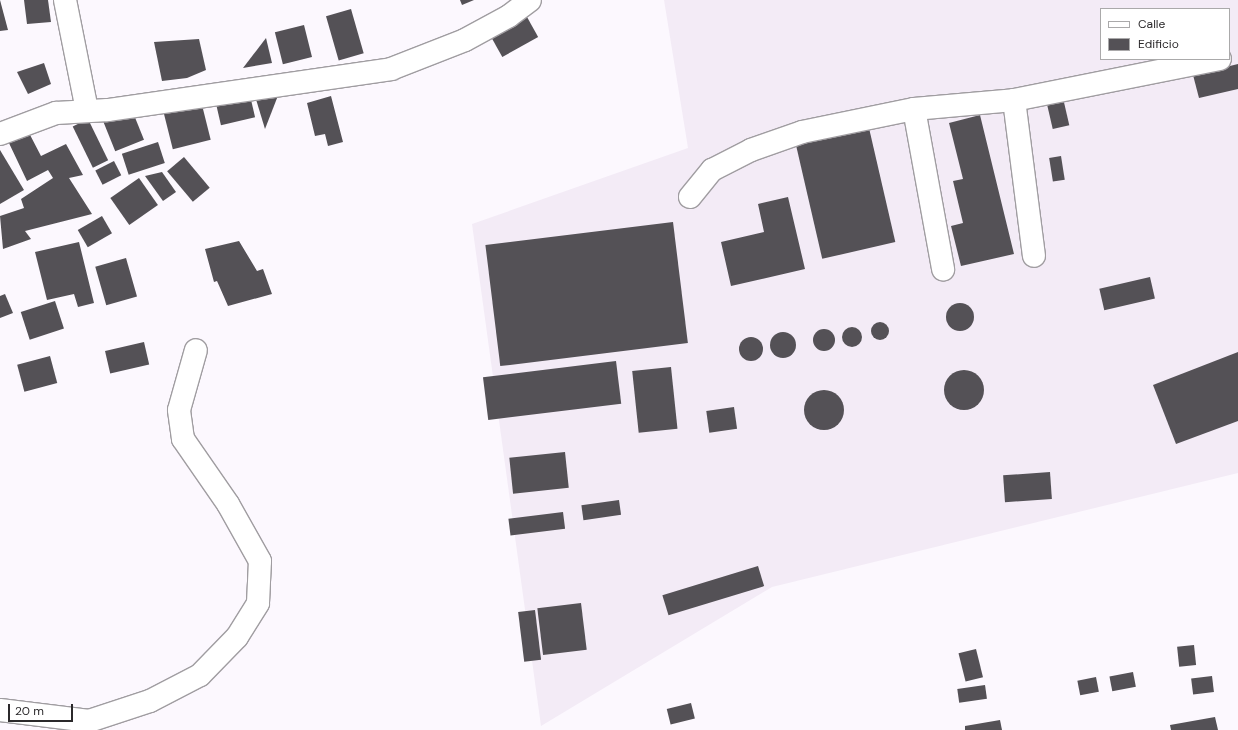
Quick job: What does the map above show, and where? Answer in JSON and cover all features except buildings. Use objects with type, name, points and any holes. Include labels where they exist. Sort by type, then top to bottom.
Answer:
[{"type":"street","points":[[65,0],[87,110]]},
{"type":"street","points":[[0,134],[56,113],[115,109],[390,69],[465,40],[509,16],[530,0]]},
{"type":"street","points":[[690,197],[712,170],[751,150],[802,132],[914,108],[1014,100],[1215,60]]},
{"type":"street","points":[[1014,100],[1034,256]]},
{"type":"street","points":[[914,108],[943,269]]},
{"type":"street","points":[[0,710],[89,721],[150,701],[200,675],[237,637],[258,603],[260,561],[228,504],[183,439],[179,410],[196,350]]},
{"type":"shaded area","points":[[664,0],[1238,0],[1238,473],[772,587],[541,726],[472,224],[688,148]]}]
